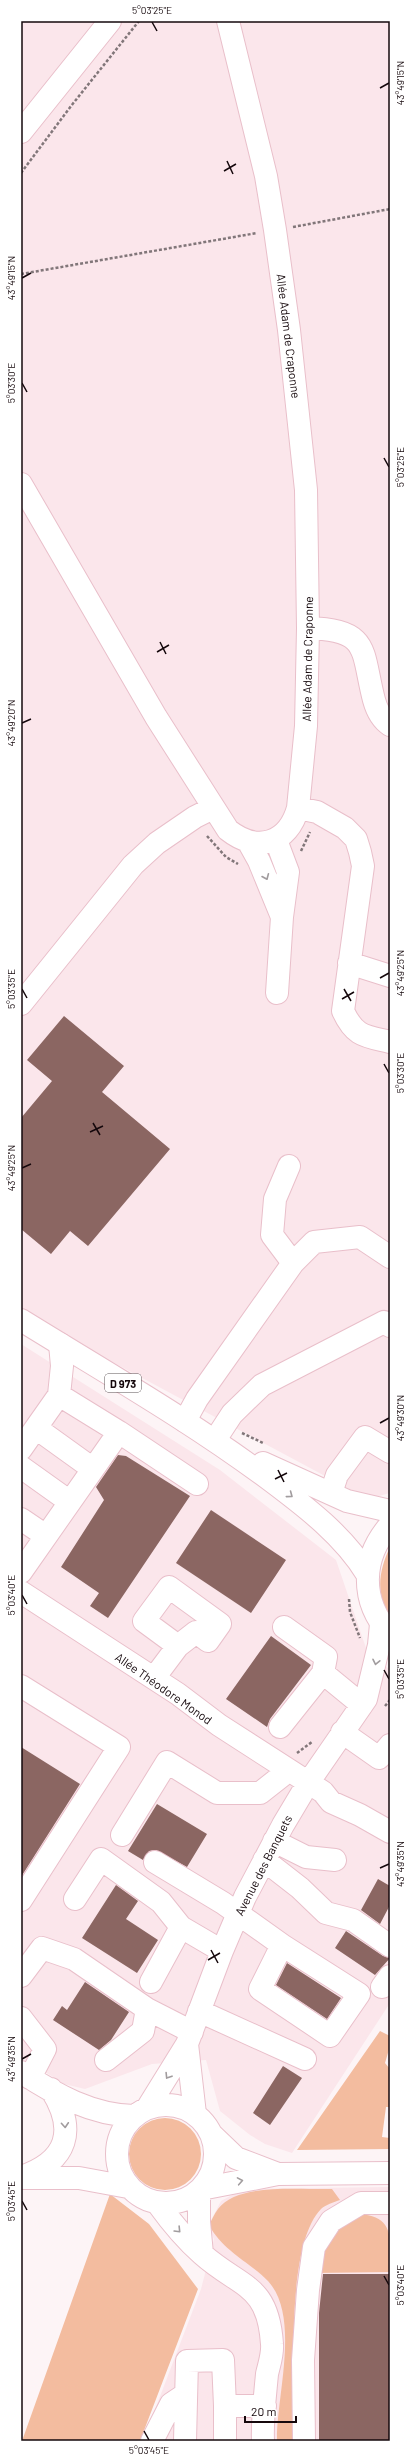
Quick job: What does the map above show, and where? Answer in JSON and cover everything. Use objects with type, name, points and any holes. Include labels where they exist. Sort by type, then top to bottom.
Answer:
[{"type":"street","points":[[21,132],[110,21]]},
{"type":"street","name":"Allée Adam de Craponne","points":[[228,21],[266,176],[275,230],[290,330],[306,490],[308,628],[306,726],[298,808],[295,820],[276,840]]},
{"type":"street","points":[[21,484],[156,717],[228,830],[238,838],[249,843],[261,844],[276,840],[288,872],[282,917],[277,993]]},
{"type":"street","points":[[308,628],[336,629],[349,634],[358,642],[364,654],[377,710],[382,720],[390,725]]},
{"type":"street","points":[[21,1004],[133,865],[157,843],[195,817],[213,808]]},
{"type":"street","points":[[298,808],[317,812],[345,828],[356,839],[363,866],[348,963],[343,1011],[350,1026],[362,1035],[390,1042]]},
{"type":"street","points":[[249,843],[259,861],[282,917]]},
{"type":"street","points":[[348,963],[390,976]]},
{"type":"street","points":[[289,1166],[275,1199],[272,1235],[293,1264]]},
{"type":"street","points":[[185,1421],[196,1399],[293,1264],[314,1242],[360,1237],[390,1257]]},
{"type":"street","name":"D 973","points":[[21,1320],[220,1443],[300,1503],[330,1529],[356,1556],[367,1574]]},
{"type":"street","points":[[220,1443],[232,1414],[262,1385],[388,1320]]},
{"type":"street","points":[[21,1449],[59,1395],[62,1366],[60,1344]]},
{"type":"street","points":[[59,1395],[119,1432],[197,1484]]},
{"type":"street","points":[[36,1428],[93,1469]]},
{"type":"street","points":[[22,1567],[46,1536],[119,1432]]},
{"type":"street","points":[[331,1493],[337,1475],[365,1437],[390,1452]]},
{"type":"street","name":"D 973","points":[[220,1443],[331,1493],[347,1502],[390,1511]]},
{"type":"street","points":[[21,1467],[70,1502]]},
{"type":"street","points":[[21,1519],[46,1536]]},
{"type":"street","points":[[386,1629],[369,1598],[367,1574],[371,1555],[380,1537],[390,1525]]},
{"type":"street","name":"Allée Théodore Monod","points":[[21,1592],[154,1678],[218,1726],[323,1792],[331,1802],[360,1815],[390,1832]]},
{"type":"street","points":[[280,1727],[323,1673],[326,1657],[284,1627]]},
{"type":"street","name":"Avenue des Banquets","points":[[364,1702],[386,1629]]},
{"type":"street","points":[[154,1678],[178,1646]]},
{"type":"street","points":[[323,1673],[364,1702]]},
{"type":"street","name":"Avenue des Banquets","points":[[141,2112],[190,2038],[222,1951],[238,1913],[274,1841],[308,1783],[342,1732],[364,1702],[390,1679]]},
{"type":"street","points":[[21,1686],[119,1747],[21,1900]]},
{"type":"street","points":[[342,1732],[379,1758],[390,1745]]},
{"type":"street","points":[[122,1835],[167,1762],[217,1793],[260,1793],[288,1771]]},
{"type":"street","points":[[274,1841],[306,1857],[335,1860]]},
{"type":"street","points":[[75,1899],[101,1859],[161,1902],[181,1927],[222,1951]]},
{"type":"street","points":[[264,1860],[300,1888],[326,1913],[353,1920],[390,1946]]},
{"type":"street","points":[[155,1862],[238,1913],[282,1945],[359,1994],[330,2036],[260,1989],[282,1945]]},
{"type":"street","points":[[151,1982],[181,1927]]},
{"type":"street","points":[[21,1976],[42,1948],[74,1959],[190,2038]]},
{"type":"street","points":[[106,2060],[143,2031],[147,2009]]},
{"type":"street","points":[[199,2011],[305,2059]]},
{"type":"street","points":[[21,2018],[45,2049],[25,2075],[86,2109],[112,2135],[116,2149],[117,2166],[128,2187],[142,2198],[158,2204],[180,2202],[200,2191],[278,2174],[390,2173]]},
{"type":"street","name":"Avenue des Banquets","points":[[190,2038],[195,2114]]},
{"type":"street","points":[[21,2177],[38,2171],[47,2165],[58,2154],[64,2143],[66,2124],[61,2106],[51,2089]]},
{"type":"street","points":[[86,2109],[113,2115],[141,2112],[172,2104],[195,2114],[205,2123],[212,2136],[216,2154],[212,2173],[200,2191],[198,2222],[202,2254]]},
{"type":"street","points":[[79,2178],[97,2169],[116,2149],[123,2129],[141,2112]]},
{"type":"street","points":[[212,2136],[236,2158],[278,2174]]},
{"type":"street","points":[[21,2177],[79,2178],[128,2187]]},
{"type":"street","points":[[304,2441],[303,2360],[308,2290],[314,2247],[331,2221],[361,2203],[390,2203]]},
{"type":"street","points":[[158,2204],[174,2226],[202,2254],[248,2285],[261,2300],[269,2316],[272,2346],[262,2441]]},
{"type":"street","points":[[185,2441],[187,2361],[223,2360],[225,2441]]},
{"type":"street","points":[[152,2441],[171,2404],[186,2394]]},
{"type":"street","points":[[225,2406],[265,2406]]},
{"type":"path","points":[[21,173],[71,106],[139,21]]},
{"type":"path","points":[[21,274],[390,209]]},
{"type":"path","points":[[349,1598],[350,1612],[360,1645]]},
{"type":"path","points":[[312,1742],[316,1736]]},
{"type":"shaded area","points":[[21,21],[390,21],[390,1493],[368,1499],[34,1320],[21,1309]]},
{"type":"shaded area","points":[[21,1344],[220,1470],[336,1560],[366,1648],[390,1670],[390,2003],[292,2153],[265,2144],[250,2135],[220,2111],[206,2060],[152,2064],[85,2089],[64,2084],[21,2057]]},
{"type":"shaded area","points":[[390,1547],[390,1615],[382,1599],[380,1582],[383,1564]]},
{"type":"shaded area","points":[[380,2031],[390,2036],[390,2046],[385,2063],[390,2069],[390,2107],[386,2107],[382,2137],[390,2138],[390,2149],[297,2150]]},
{"type":"shaded area","points":[[165,2118],[185,2124],[195,2134],[201,2154],[195,2174],[185,2184],[165,2190],[145,2184],[135,2174],[129,2154],[135,2134],[145,2124]]},
{"type":"shaded area","points":[[390,2187],[390,2441],[143,2441],[201,2289],[214,2239],[208,2226],[221,2201],[243,2189]]},
{"type":"shaded area","points":[[271,2189],[332,2189],[340,2200],[321,2209],[309,2228],[301,2254],[294,2319],[293,2354],[295,2441],[277,2441],[285,2336],[283,2315],[278,2296],[268,2281],[221,2242],[209,2225],[215,2213],[227,2200],[240,2195]]},
{"type":"shaded area","points":[[110,2194],[149,2224],[198,2289],[140,2441],[22,2441]]},
{"type":"shaded area","points":[[359,2214],[371,2216],[380,2220],[386,2226],[390,2241],[390,2272],[315,2273],[333,2230]]},
{"type":"building","points":[[64,1016],[124,1066],[102,1092],[170,1149],[88,1246],[70,1231],[51,1254],[21,1229],[21,1118],[52,1081],[27,1060]]},
{"type":"building","points":[[118,1455],[126,1456],[190,1496],[108,1618],[90,1606],[99,1593],[61,1567],[104,1500],[96,1487]]},
{"type":"building","points":[[211,1510],[286,1560],[251,1613],[176,1563]]},
{"type":"building","points":[[271,1636],[311,1665],[270,1719],[267,1727],[226,1699]]},
{"type":"building","points":[[21,1747],[80,1784],[21,1877]]},
{"type":"building","points":[[157,1804],[207,1834],[187,1867],[156,1850],[149,1851],[143,1860],[128,1851]]},
{"type":"building","points":[[378,1879],[390,1886],[390,1905],[380,1924],[361,1910]]},
{"type":"building","points":[[116,1885],[138,1901],[126,1919],[158,1940],[137,1973],[82,1938]]},
{"type":"building","points":[[346,1931],[383,1956],[390,1958],[375,1975],[335,1948]]},
{"type":"building","points":[[287,1963],[341,1998],[327,2019],[276,1985]]},
{"type":"building","points":[[85,1982],[129,2012],[111,2040],[99,2050],[53,2020],[62,2006],[67,2010]]},
{"type":"building","points":[[283,2066],[302,2078],[270,2125],[253,2113]]},
{"type":"building","points":[[323,2274],[390,2274],[390,2441],[319,2441],[319,2313]]}]
